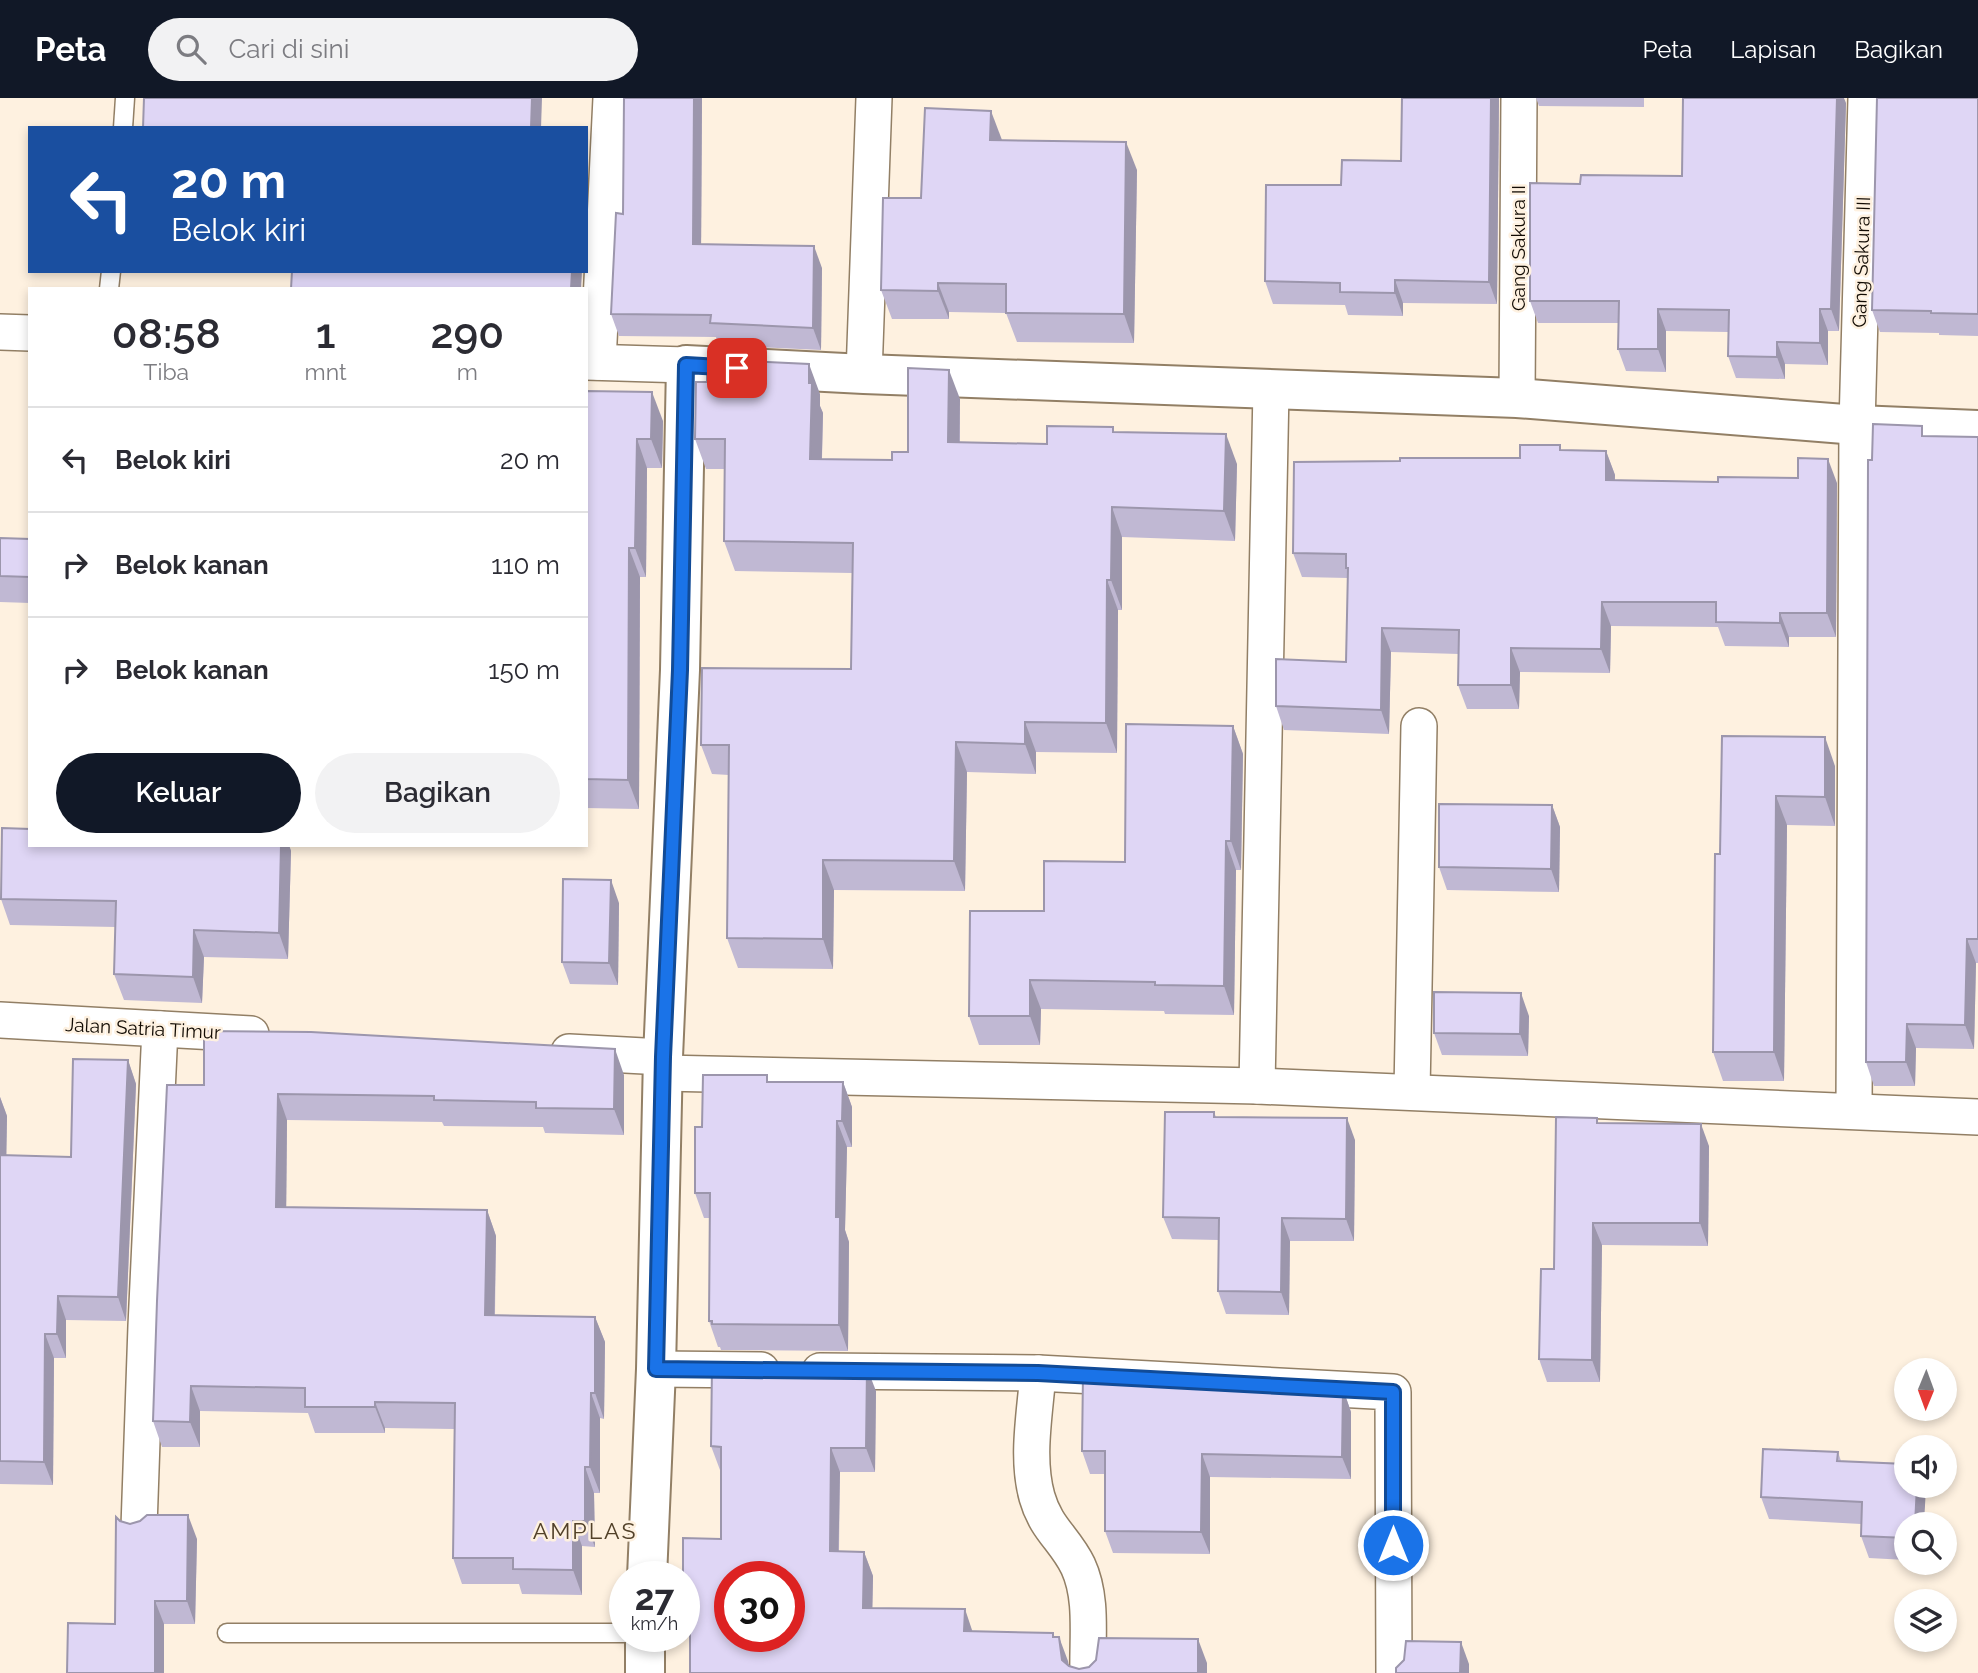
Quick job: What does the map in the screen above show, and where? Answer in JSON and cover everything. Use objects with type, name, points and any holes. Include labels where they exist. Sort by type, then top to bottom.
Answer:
[{"type":"street","points":[[611,98],[592,362],[1517,398],[1857,425],[1978,430]]},
{"type":"street","points":[[864,374],[874,98]]},
{"type":"street","name":"Gang Sakura II","points":[[1517,398],[1519,98]]},
{"type":"street","name":"Gang Sakura III","points":[[1854,1110],[1857,425],[1866,98]]},
{"type":"street","points":[[0,332],[28,334]]},
{"type":"street","points":[[649,1561],[663,1065],[680,670],[686,365]]},
{"type":"street","points":[[1257,1086],[1271,389]]},
{"type":"street","points":[[1412,1091],[1419,726]]},
{"type":"street","name":"Jalan Satria Timur","points":[[0,1020],[282,1035]]},
{"type":"street","points":[[139,1527],[160,1028]]},
{"type":"street","points":[[541,1050],[663,1065],[1412,1091],[1978,1117]]},
{"type":"street","points":[[656,1369],[1038,1373],[1393,1392],[1394,1673]]},
{"type":"street","points":[[1038,1373],[1032,1471],[1036,1495],[1045,1520],[1078,1565],[1087,1594],[1088,1673]]},
{"type":"street","points":[[645,1652],[645,1673]]},
{"type":"lane","points":[[123,126],[125,98]]},
{"type":"lane","points":[[227,1633],[609,1633]]},
{"type":"building","points":[[144,98],[532,98],[531,126],[143,126]]},
{"type":"building","points":[[624,98],[694,98],[693,244],[814,246],[813,328],[710,323],[711,315],[611,314],[616,213],[623,214]]},
{"type":"building","points":[[1402,98],[1491,98],[1489,282],[1395,280],[1395,293],[1340,292],[1340,283],[1265,281],[1266,185],[1341,185],[1342,160],[1401,161]]},
{"type":"building","points":[[1683,98],[1837,98],[1831,309],[1820,309],[1820,343],[1777,342],[1777,357],[1728,356],[1729,310],[1658,309],[1658,349],[1618,349],[1619,301],[1530,301],[1530,183],[1580,184],[1581,175],[1682,176]]},
{"type":"building","points":[[1877,98],[1978,98],[1978,314],[1872,310]]},
{"type":"building","points":[[925,108],[991,111],[990,140],[1126,142],[1124,314],[1006,313],[1006,284],[938,283],[938,291],[881,290],[883,198],[921,198]]},
{"type":"building","points":[[292,273],[572,273],[571,287],[291,287]]},
{"type":"building","points":[[707,359],[809,364],[809,383],[812,383],[810,459],[892,460],[892,452],[908,452],[908,368],[949,370],[948,442],[1047,444],[1047,426],[1113,427],[1113,432],[1226,434],[1224,511],[1112,507],[1111,580],[1107,580],[1106,723],[1025,722],[1025,744],[956,742],[954,861],[823,860],[823,939],[727,938],[729,745],[701,745],[702,668],[851,669],[853,543],[724,541],[725,439],[695,439],[696,382],[707,382]]},
{"type":"building","points":[[588,391],[652,392],[651,439],[637,439],[635,548],[629,548],[628,780],[588,779]]},
{"type":"building","points":[[1873,424],[1922,426],[1922,436],[1978,437],[1978,939],[1967,939],[1965,1025],[1907,1024],[1906,1062],[1866,1062],[1868,460],[1872,460]]},
{"type":"building","points":[[1520,445],[1560,445],[1560,450],[1606,451],[1606,480],[1718,482],[1718,477],[1798,478],[1798,458],[1828,459],[1827,613],[1780,613],[1780,623],[1716,622],[1716,602],[1602,602],[1601,649],[1511,648],[1511,685],[1458,685],[1459,630],[1382,628],[1381,710],[1276,706],[1276,659],[1346,662],[1346,554],[1293,553],[1294,462],[1400,461],[1400,458],[1520,458]]},
{"type":"building","points":[[0,538],[28,539],[28,577],[0,576]]},
{"type":"building","points":[[1126,724],[1233,726],[1231,841],[1226,841],[1224,986],[1030,980],[1030,1016],[969,1016],[970,911],[1044,911],[1044,861],[1125,862]]},
{"type":"building","points":[[1722,736],[1825,737],[1825,797],[1776,796],[1774,1052],[1713,1052],[1715,854],[1720,854]]},
{"type":"building","points":[[1439,804],[1552,805],[1551,869],[1439,867]]},
{"type":"building","points":[[2,828],[28,829],[28,847],[281,847],[279,933],[194,930],[193,977],[114,974],[116,901],[1,899]]},
{"type":"building","points":[[563,879],[611,880],[609,963],[562,962]]},
{"type":"building","points":[[1434,992],[1521,993],[1520,1034],[1434,1033]]},
{"type":"building","points":[[204,1031],[311,1032],[615,1049],[614,1109],[536,1108],[536,1102],[434,1100],[434,1096],[278,1094],[276,1207],[487,1210],[485,1315],[595,1317],[595,1393],[591,1393],[590,1467],[585,1467],[585,1521],[573,1521],[573,1570],[513,1569],[513,1558],[453,1558],[455,1403],[375,1402],[375,1407],[305,1407],[305,1388],[191,1386],[190,1422],[153,1421],[167,1085],[204,1085]]},
{"type":"building","points":[[73,1059],[128,1060],[118,1297],[58,1296],[57,1334],[45,1334],[44,1462],[0,1461],[0,1155],[71,1157]]},
{"type":"building","points":[[703,1075],[767,1075],[767,1082],[843,1082],[842,1121],[837,1121],[839,1325],[712,1324],[712,1321],[709,1321],[710,1193],[695,1193],[695,1127],[702,1127]]},
{"type":"building","points":[[1165,1112],[1214,1112],[1214,1117],[1347,1118],[1346,1219],[1282,1218],[1281,1292],[1218,1291],[1219,1218],[1163,1217]]},
{"type":"building","points":[[1556,1117],[1597,1118],[1597,1123],[1701,1124],[1700,1223],[1593,1223],[1592,1360],[1539,1359],[1541,1269],[1554,1269]]},
{"type":"building","points":[[712,1366],[867,1368],[866,1448],[831,1448],[830,1551],[864,1552],[863,1608],[965,1609],[964,1631],[1053,1633],[1053,1637],[1059,1637],[1062,1660],[1079,1669],[1089,1667],[1096,1660],[1099,1638],[1198,1639],[1198,1673],[690,1673],[690,1652],[700,1652],[700,1561],[683,1561],[683,1538],[721,1539],[721,1447],[711,1446]]},
{"type":"building","points":[[1083,1374],[1219,1381],[1219,1388],[1343,1389],[1342,1457],[1202,1454],[1201,1532],[1105,1531],[1105,1451],[1082,1451]]},
{"type":"building","points":[[1763,1449],[1838,1452],[1837,1461],[1894,1463],[1894,1498],[1916,1498],[1916,1512],[1894,1512],[1894,1537],[1861,1536],[1862,1502],[1761,1497]]},
{"type":"building","points":[[147,1515],[188,1515],[187,1601],[155,1601],[155,1673],[67,1673],[68,1623],[115,1624],[116,1517],[130,1524]]},
{"type":"building","points":[[1406,1641],[1461,1642],[1460,1673],[1396,1673],[1396,1668],[1404,1660]]},
{"type":"district","name":"AMPLAS","points":[[585,1530]]},
{"type":"route","points":[[737,368],[686,365],[680,670],[663,1057],[656,1369],[1038,1373],[1393,1392],[1393,1545]]}]
